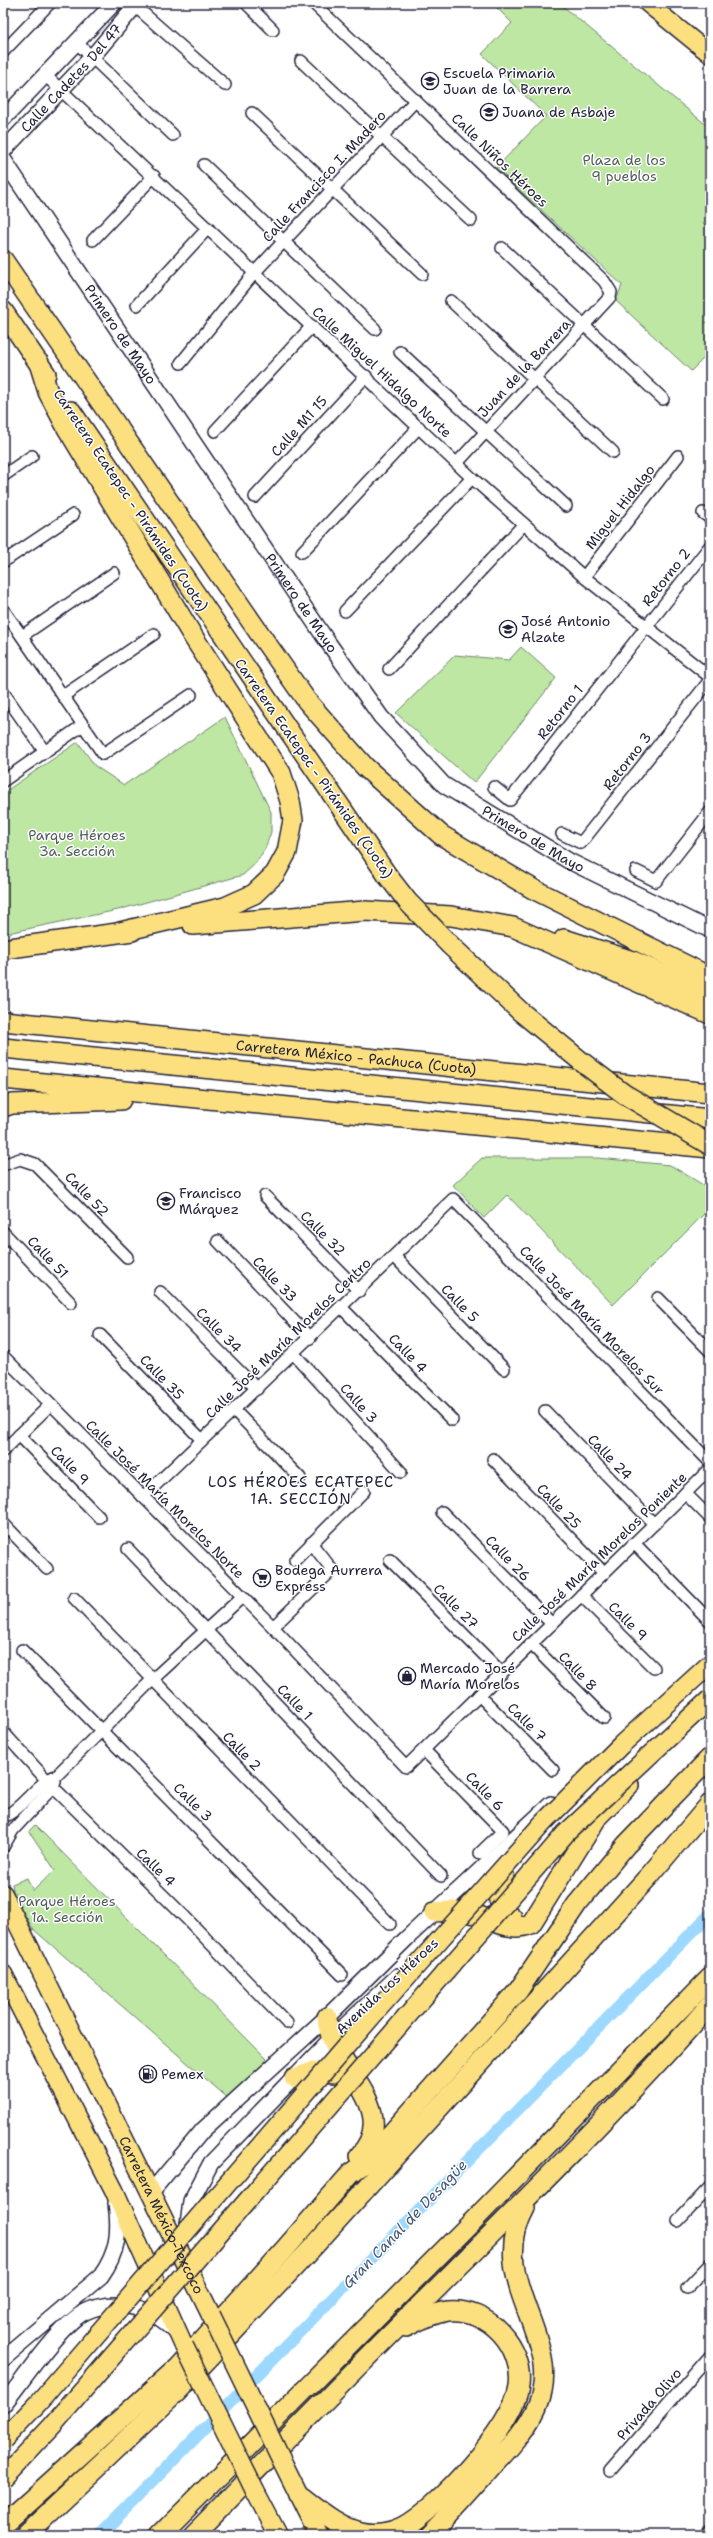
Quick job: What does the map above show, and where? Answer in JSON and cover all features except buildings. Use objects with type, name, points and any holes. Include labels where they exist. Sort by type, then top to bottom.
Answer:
[{"type":"highway","name":"Carretera Ecatepec - Pirámides (Cuota)","points":[[3,260],[307,701],[365,767],[441,835],[533,889],[710,977]]},
{"type":"highway","name":"Carretera Ecatepec - Pirámides (Cuota)","points":[[3,310],[300,751],[387,875],[408,902],[450,945],[521,1012],[582,1062],[624,1094],[710,1146]]},
{"type":"highway","points":[[39,363],[48,392],[67,428],[194,638],[281,772],[290,801],[293,820],[287,852],[275,874],[254,894],[225,907],[120,932]]},
{"type":"highway","points":[[3,949],[120,932],[274,917],[365,911],[451,916],[515,928],[584,944],[626,958],[710,995]]},
{"type":"highway","points":[[515,928],[710,1014]]},
{"type":"highway","name":"Carretera México - Pachuca (Cuota)","points":[[3,1021],[710,1093]]},
{"type":"highway","name":"Carretera México - Pachuca (Cuota)","points":[[3,1048],[710,1119]]},
{"type":"highway","points":[[3,1079],[710,1146]]},
{"type":"highway","points":[[3,1107],[12,1104],[202,1098]]},
{"type":"highway","points":[[3,2440],[39,2402],[374,2014],[543,1823],[621,1745],[710,1664]]},
{"type":"highway","points":[[3,2478],[52,2426],[566,1833],[710,1699]]},
{"type":"highway","points":[[434,1912],[466,1912],[510,1927],[524,1928],[531,1924],[548,1899],[568,1863],[598,1816],[639,1775],[710,1712]]},
{"type":"highway","points":[[3,2525],[178,2367],[285,2249],[351,2172],[365,2163],[503,2009],[548,1947],[557,1926],[626,1845],[710,1758]]},
{"type":"highway","points":[[25,2535],[177,2392],[304,2257],[645,1880],[710,1804]]},
{"type":"highway","points":[[504,1875],[498,1889],[499,1903],[508,1914],[531,1924],[557,1926]]},
{"type":"highway","name":"Carretera México-Texcoco","points":[[3,1894],[152,2191],[319,2535]]},
{"type":"highway","points":[[548,1899],[557,1926]]},
{"type":"highway","points":[[3,1974],[114,2190],[181,2341],[278,2535]]},
{"type":"highway","points":[[160,2535],[484,2209],[710,1978]]},
{"type":"highway","points":[[193,2535],[389,2336],[532,2196],[642,2082],[710,2005]]},
{"type":"highway","points":[[327,2017],[331,2039],[368,2099],[373,2126],[369,2143],[356,2159],[351,2172]]},
{"type":"highway","points":[[294,2078],[312,2072],[331,2071],[346,2075],[359,2084]]},
{"type":"highway","points":[[429,2535],[514,2442],[537,2406],[543,2368],[540,2346],[519,2291],[513,2268],[512,2250],[520,2217],[532,2196]]},
{"type":"highway","points":[[299,2495],[340,2523],[360,2532],[380,2533],[401,2528],[420,2517],[437,2502],[503,2427],[510,2414],[519,2385],[518,2365],[511,2345],[498,2329],[482,2318],[467,2312],[448,2311],[426,2317],[389,2336]]},
{"type":"main road","name":"Calle Cadetes Del 47","points":[[3,119],[114,3]]},
{"type":"main road","points":[[647,3],[710,54]]},
{"type":"main road","name":"Calle Cadetes Del 47","points":[[3,151],[92,57],[134,4]]},
{"type":"main road","points":[[15,107],[30,122]]},
{"type":"main road","name":"Primero de Mayo","points":[[3,159],[327,641],[381,717],[444,786],[569,861],[710,930]]},
{"type":"main road","name":"Avenida Los Héroes","points":[[152,2191],[203,2130],[327,2017],[434,1912],[626,1730],[710,1654]]},
{"type":"main road","name":"Avenida Los Héroes","points":[[184,2259],[191,2200],[211,2163],[331,2039],[466,1912],[574,1804],[626,1730]]},
{"type":"main road","points":[[3,2359],[91,2287],[112,2260],[119,2223],[114,2190]]},
{"type":"main road","points":[[3,2405],[69,2324],[84,2312],[102,2306],[121,2305],[144,2310],[165,2322],[181,2341]]},
{"type":"street","points":[[3,52],[50,3]]},
{"type":"street","points":[[246,3],[273,30]]},
{"type":"street","name":"Calle Niños Héroes","points":[[313,3],[604,281],[611,292]]},
{"type":"street","points":[[134,4],[225,85]]},
{"type":"street","points":[[76,42],[173,135]]},
{"type":"street","points":[[301,60],[471,220]]},
{"type":"street","name":"Calle Miguel Hidalgo Norte","points":[[45,75],[366,376],[472,478],[584,577],[710,677]]},
{"type":"street","name":"Calle Francisco I. Madero","points":[[181,363],[255,272],[331,189],[416,100]]},
{"type":"street","points":[[252,113],[422,274]]},
{"type":"street","points":[[204,165],[375,329]]},
{"type":"street","points":[[93,240],[154,176]]},
{"type":"street","points":[[137,305],[208,228]]},
{"type":"street","points":[[502,248],[583,326],[662,398]]},
{"type":"street","name":"Juan de la Barrera","points":[[457,463],[610,297],[611,292]]},
{"type":"street","points":[[451,301],[613,452]]},
{"type":"street","points":[[215,432],[312,326]]},
{"type":"street","points":[[400,352],[566,506]]},
{"type":"street","name":"Calle M1 15","points":[[255,497],[366,376]]},
{"type":"street","points":[[302,552],[420,427]]},
{"type":"street","points":[[3,476],[32,456]]},
{"type":"street","name":"Miguel Hidalgo","points":[[584,577],[678,456]]},
{"type":"street","points":[[345,611],[472,478]]},
{"type":"street","points":[[3,562],[73,515]]},
{"type":"street","points":[[389,669],[524,524]]},
{"type":"street","name":"Retorno 2","points":[[646,626],[710,546]]},
{"type":"street","points":[[22,636],[114,572]]},
{"type":"street","points":[[3,609],[103,754],[191,694]]},
{"type":"street","name":"Retorno 1","points":[[494,788],[510,800],[646,626]]},
{"type":"street","points":[[63,696],[154,634]]},
{"type":"street","name":"Retorno 3","points":[[562,834],[581,843],[710,680]]},
{"type":"street","points":[[3,692],[45,752]]},
{"type":"street","points":[[3,781],[83,725]]},
{"type":"street","points":[[636,871],[656,881],[710,812]]},
{"type":"street","name":"Calle 52","points":[[3,1165],[20,1159],[35,1164],[128,1258]]},
{"type":"street","name":"Calle 32","points":[[265,1196],[359,1291]]},
{"type":"street","name":"Calle José María Morelos Centro","points":[[143,1497],[342,1308],[453,1199]]},
{"type":"street","name":"Calle José María Morelos Sur","points":[[453,1199],[710,1462]]},
{"type":"street","name":"Calle 51","points":[[3,1232],[71,1302]]},
{"type":"street","name":"Calle 33","points":[[218,1241],[310,1338]]},
{"type":"street","name":"Calle 5","points":[[394,1257],[504,1369]]},
{"type":"street","name":"Calle 34","points":[[160,1292],[257,1389]]},
{"type":"street","points":[[658,1298],[710,1351]]},
{"type":"street","name":"Calle 4","points":[[342,1308],[452,1420]]},
{"type":"street","name":"Calle 35","points":[[100,1335],[202,1440]]},
{"type":"street","name":"Calle 3","points":[[294,1354],[401,1472]]},
{"type":"street","name":"Calle José María Morelos Norte","points":[[3,1356],[50,1405],[273,1627],[406,1767]]},
{"type":"street","points":[[3,1451],[50,1405]]},
{"type":"street","points":[[234,1410],[300,1478]]},
{"type":"street","name":"Calle 24","points":[[545,1411],[654,1524]]},
{"type":"street","name":"Calle 9","points":[[19,1435],[99,1516]]},
{"type":"street","name":"Calle 25","points":[[493,1459],[604,1573]]},
{"type":"street","name":"Calle José María Morelos Poniente","points":[[406,1767],[710,1469]]},
{"type":"street","points":[[295,1560],[364,1491]]},
{"type":"street","points":[[685,1493],[710,1518]]},
{"type":"street","name":"Calle 26","points":[[442,1512],[552,1624]]},
{"type":"street","points":[[3,1523],[47,1568]]},
{"type":"street","points":[[634,1543],[710,1621]]},
{"type":"street","points":[[273,1627],[328,1574],[331,1568],[329,1562],[311,1544]]},
{"type":"street","name":"Calle 1","points":[[128,1549],[441,1876]]},
{"type":"street","name":"Calle 27","points":[[390,1560],[502,1674]]},
{"type":"street","name":"Calle 9","points":[[582,1595],[654,1668]]},
{"type":"street","points":[[3,1847],[7,1833],[57,1775],[152,1680],[204,1630],[242,1597]]},
{"type":"street","name":"Calle 2","points":[[74,1598],[390,1924]]},
{"type":"street","name":"Calle 8","points":[[532,1644],[604,1718]]},
{"type":"street","name":"Calle 3","points":[[22,1650],[100,1731],[342,1975]]},
{"type":"street","name":"Calle 7","points":[[479,1695],[553,1770]]},
{"type":"street","name":"Calle 4","points":[[3,1732],[50,1784],[185,1917],[287,2023]]},
{"type":"street","name":"Calle 6","points":[[424,1750],[503,1831],[480,1853]]},
{"type":"street","points":[[3,1817],[50,1784]]},
{"type":"street","points":[[678,2221],[710,2187]]},
{"type":"street","points":[[687,2288],[710,2264]]},
{"type":"street","name":"Privada Olivo","points":[[610,2471],[710,2356]]},
{"type":"street","points":[[707,2535],[710,2529]]},
{"type":"green space","name":"Plaza de los 9 pueblos","points":[[492,3],[559,3],[710,128],[710,214],[703,223],[710,229],[710,352],[691,371],[616,301],[622,285],[496,168],[546,116],[482,54],[512,23]]},
{"type":"green space","points":[[521,647],[556,678],[474,783],[396,713],[455,655],[509,660]]},
{"type":"green space","name":"Parque Héroes 3a. Sección","points":[[225,717],[271,812],[271,832],[265,849],[255,864],[243,875],[118,910],[3,934],[3,793],[78,742],[95,766],[124,785]]},
{"type":"green space","points":[[482,1158],[598,1158],[670,1165],[710,1189],[710,1208],[613,1305],[507,1195],[484,1218],[453,1185]]},
{"type":"green space","name":"Parque Héroes 1a. Sección","points":[[35,1825],[270,2062],[229,2099],[33,1929],[14,1896],[12,1884],[27,1878],[33,1891],[55,1870],[29,1831]]},
{"type":"waterway","name":"Gran Canal de Desagüe","points":[[100,2535],[710,1914]]},
{"type":"place","name":"Escuela Primaria Juan de la Barrera","points":[[430,81]]},
{"type":"place","name":"Juana de Asbaje","points":[[489,112]]},
{"type":"place","name":"José Antonio Alzate","points":[[508,629]]},
{"type":"place","name":"Francisco Márquez","points":[[166,1201]]},
{"type":"place","name":"Bodega Aurrera Express","points":[[262,1578]]},
{"type":"place","name":"Mercado José María Morelos","points":[[407,1676]]},
{"type":"place","name":"Pemex","points":[[148,2074]]},
{"type":"district","name":"LOS HÉROES ECATEPEC 1A. SECCIÓN","points":[[301,1490]]}]
